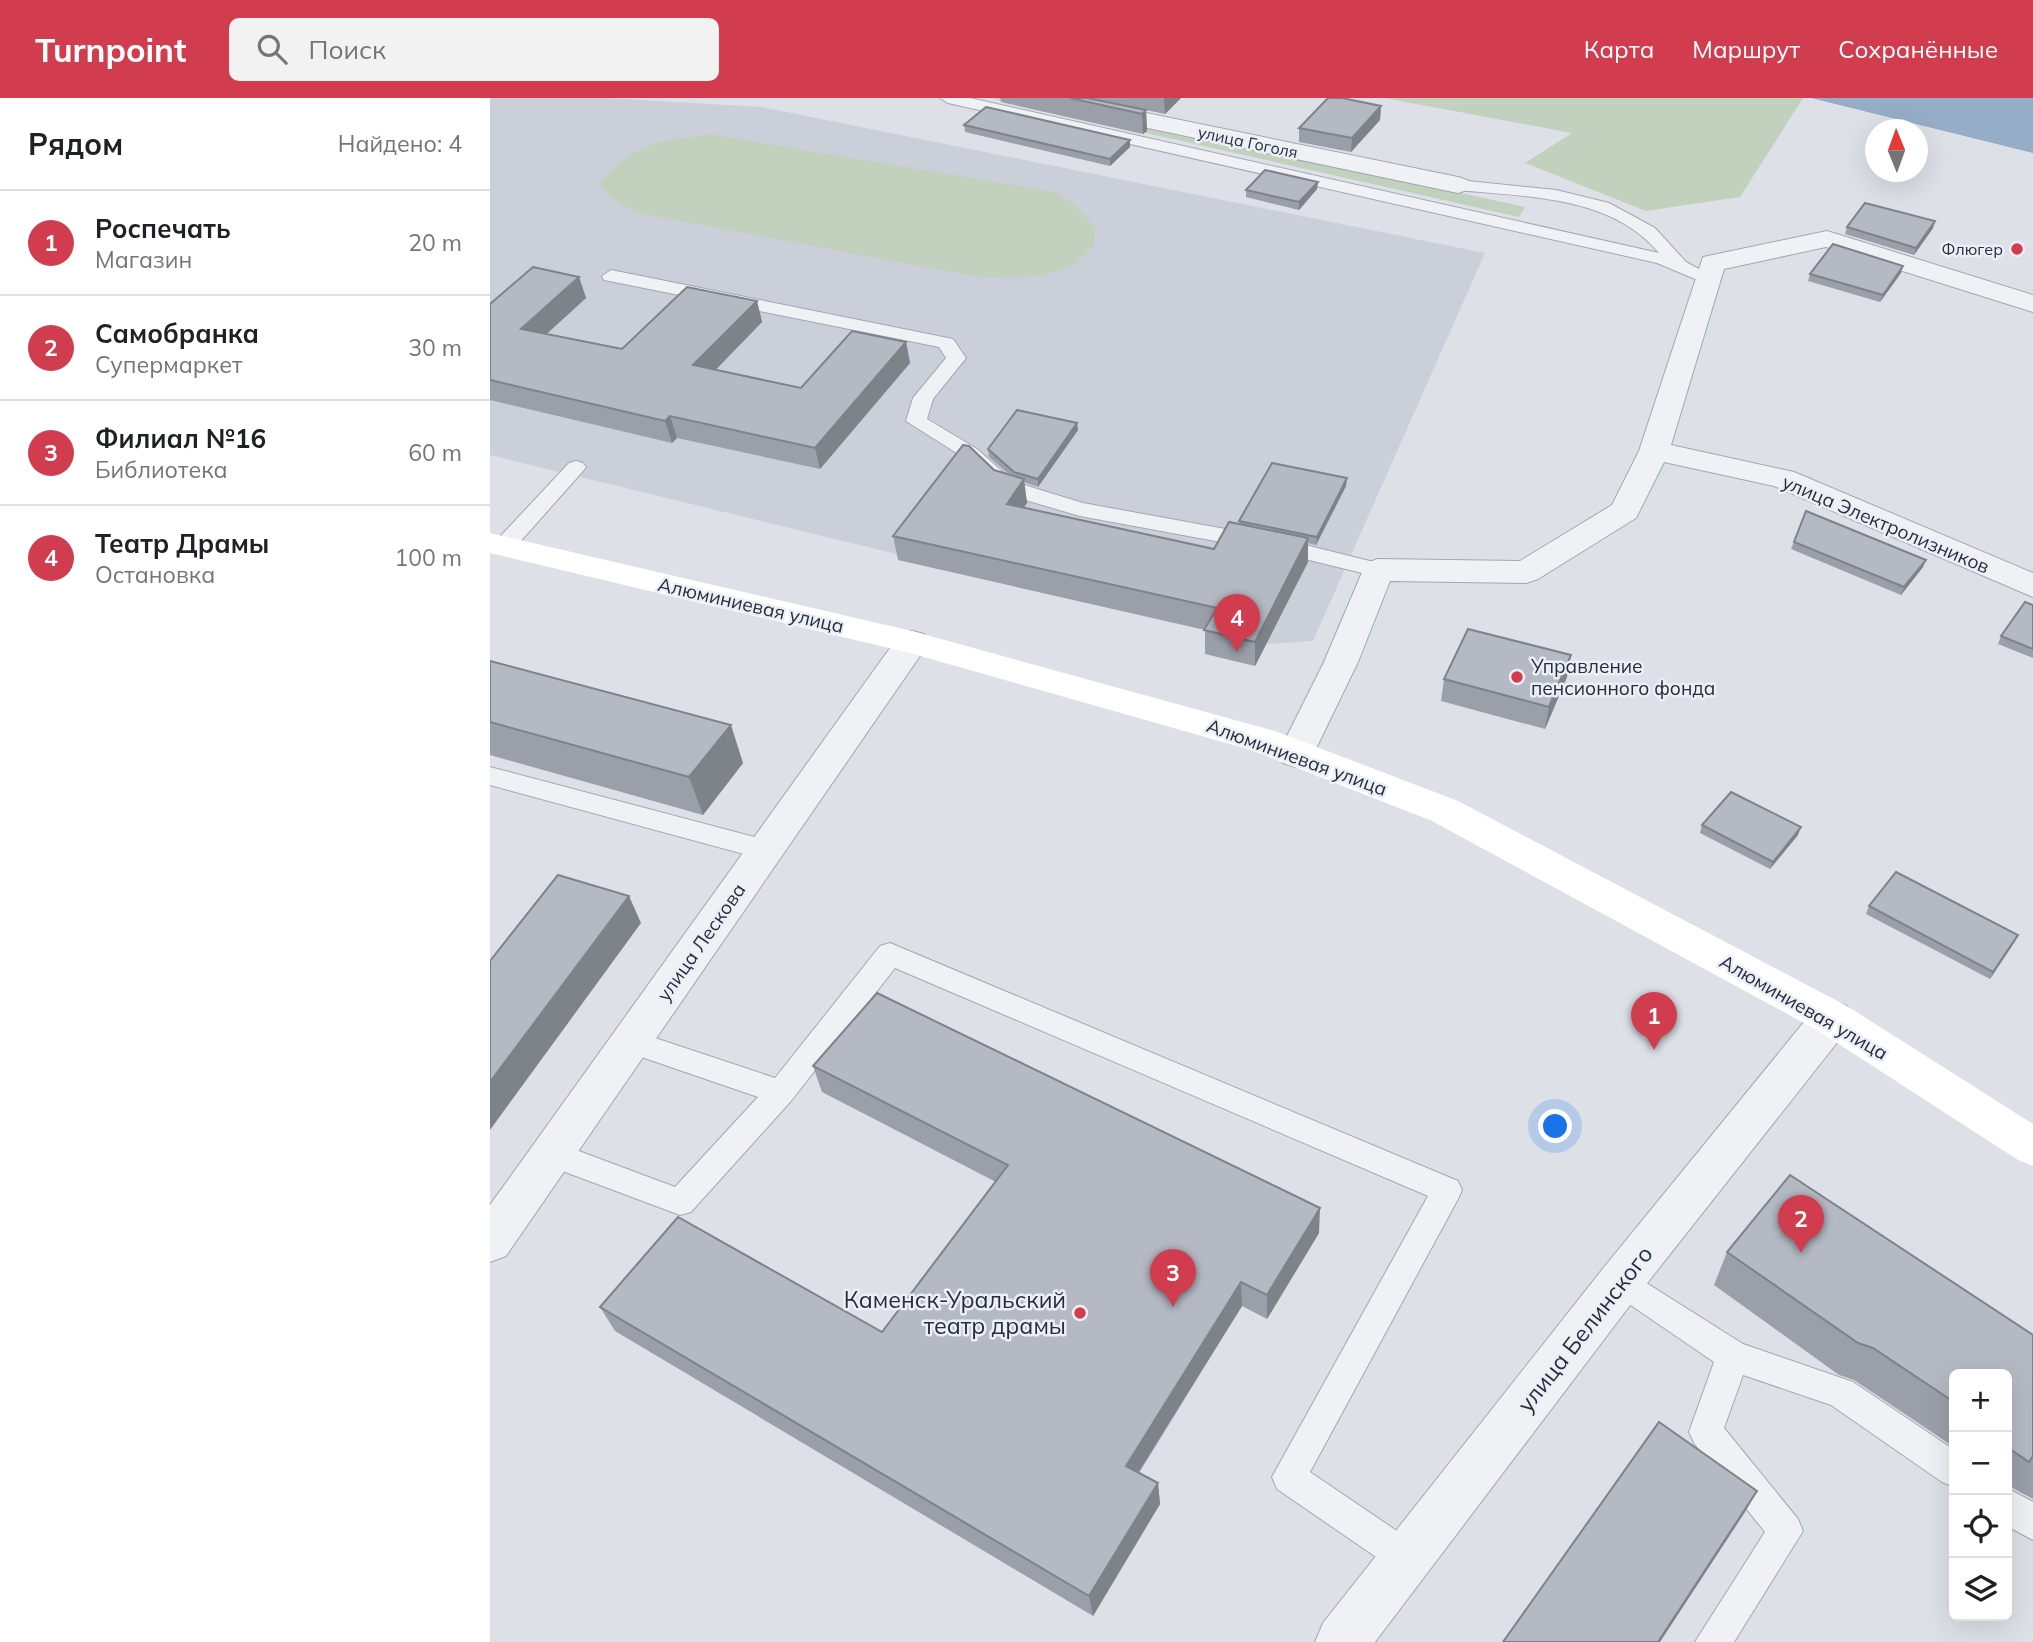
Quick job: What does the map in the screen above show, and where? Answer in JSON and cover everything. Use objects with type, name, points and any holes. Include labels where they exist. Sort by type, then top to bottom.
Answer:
[{"type":"main road","name":"Алюминиевая улица","points":[[497,545],[912,642],[1204,723],[1296,754],[1445,811],[1832,1018],[2033,1147]]},
{"type":"street","name":"улица Гоголя","points":[[1038,98],[1458,185]]},
{"type":"street","points":[[1296,754],[1341,662],[1378,570],[1526,572],[1625,511],[1654,451],[1700,269],[1827,239],[2033,304]]},
{"type":"street","name":"улица Электролизников","points":[[1654,451],[1783,479],[2033,586]]},
{"type":"street","name":"улица Лескова","points":[[490,1242],[912,642]]},
{"type":"street","name":"улица Белинского","points":[[1342,1642],[1621,1281],[1832,1018]]},
{"type":"lane","points":[[948,98],[1700,269]]},
{"type":"lane","points":[[1458,185],[1531,189],[1569,196],[1617,214],[1650,233],[1700,269]]},
{"type":"lane","points":[[611,276],[946,342],[956,358],[923,398],[916,421],[970,453],[1006,486],[1080,509],[1285,547],[1378,570]]},
{"type":"lane","points":[[497,545],[576,467]]},
{"type":"lane","points":[[490,776],[766,850]]},
{"type":"lane","points":[[552,1154],[680,1202],[781,1092],[890,954],[1447,1190],[1289,1477],[1407,1558]]},
{"type":"lane","points":[[631,1042],[781,1092]]},
{"type":"lane","points":[[1621,1281],[1733,1356],[1841,1393],[1949,1467]]},
{"type":"lane","points":[[1713,1642],[1786,1531],[1706,1432],[1733,1356]]},
{"type":"lane","points":[[2012,1508],[2033,1523]]},
{"type":"shaded area","points":[[490,98],[605,98],[762,107],[1485,253],[1313,641],[1267,644],[490,455]]},
{"type":"green space","points":[[991,98],[1025,98],[1525,207],[1519,217]]},
{"type":"green space","points":[[1385,98],[1803,98],[1740,197],[1646,211],[1525,163],[1572,133]]},
{"type":"green space","points":[[710,134],[1055,192],[1078,208],[1096,229],[1093,246],[1076,264],[1044,276],[983,278],[653,216],[623,206],[600,184],[623,160],[648,146]]},
{"type":"water","points":[[1811,98],[2033,98],[2033,153],[1928,127],[1928,119],[1896,119]]},
{"type":"building","points":[[1070,98],[1087,98],[1146,110],[1142,114]]},
{"type":"building","points":[[1328,98],[1381,106],[1352,138],[1299,128]]},
{"type":"building","points":[[986,107],[1130,140],[1110,159],[964,125]]},
{"type":"building","points":[[1265,170],[1318,182],[1299,202],[1246,190]]},
{"type":"building","points":[[1865,203],[1935,221],[1916,248],[1847,227]]},
{"type":"building","points":[[1833,244],[1903,266],[1883,295],[1810,274]]},
{"type":"building","points":[[533,267],[579,277],[521,329],[622,349],[687,287],[757,301],[693,365],[801,388],[852,331],[906,342],[815,448],[670,416],[665,421],[490,380],[490,304]]},
{"type":"building","points":[[1017,410],[1077,423],[1038,479],[1014,472],[988,449]]},
{"type":"building","points":[[963,445],[969,446],[994,470],[1024,479],[1007,504],[1214,549],[1229,522],[1308,538],[1255,642],[1204,630],[1217,608],[893,536]]},
{"type":"building","points":[[1272,463],[1347,478],[1317,537],[1239,521]]},
{"type":"building","points":[[1806,511],[1926,560],[1904,587],[1794,542]]},
{"type":"building","points":[[2025,602],[2033,605],[2033,649],[2001,636]]},
{"type":"building","points":[[1468,629],[1571,655],[1549,707],[1444,679]]},
{"type":"building","points":[[490,661],[731,725],[689,777],[490,722]]},
{"type":"building","points":[[1731,792],[1801,827],[1773,862],[1702,825]]},
{"type":"building","points":[[1896,872],[2018,935],[1993,972],[1869,906]]},
{"type":"building","points":[[558,875],[629,896],[490,1082],[490,961]]},
{"type":"building","name":"Каменск-Уральский театр драмы","points":[[877,993],[1320,1208],[1267,1295],[1241,1282],[1126,1466],[1158,1483],[1089,1596],[600,1307],[678,1217],[882,1332],[1008,1165],[813,1066]]},
{"type":"building","points":[[1790,1175],[2033,1335],[2033,1456],[2029,1462],[2012,1450],[2012,1369],[1949,1369],[1949,1399],[1873,1348],[1858,1343],[1727,1252]]},
{"type":"building","points":[[1659,1422],[1757,1491],[1658,1642],[1503,1642]]},
{"type":"place","name":"Флюгер","points":[[2017,249]]},
{"type":"place","name":"Театр Драмы","points":[[1237,652]]},
{"type":"place","name":"Управление пенсионного фонда","points":[[1517,677]]},
{"type":"place","name":"Роспечать","points":[[1654,1050]]},
{"type":"place","name":"Самобранка","points":[[1801,1253]]},
{"type":"place","name":"Филиал №16","points":[[1173,1307]]},
{"type":"place","name":"Каменск-Уральский театр драмы","points":[[1080,1313]]}]
